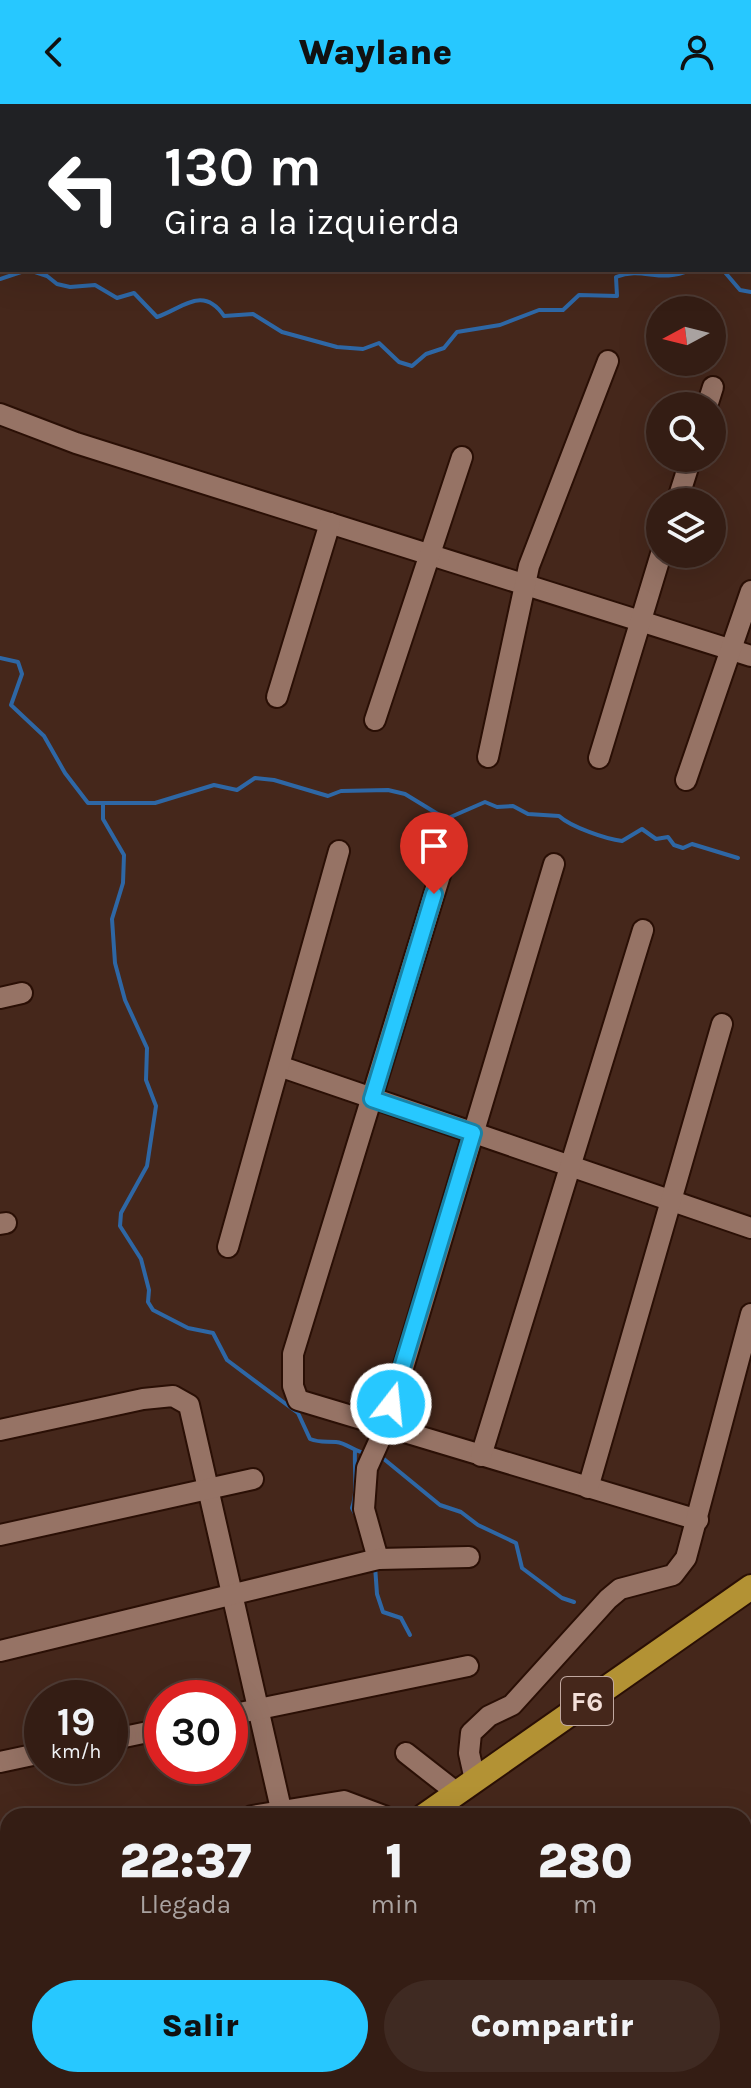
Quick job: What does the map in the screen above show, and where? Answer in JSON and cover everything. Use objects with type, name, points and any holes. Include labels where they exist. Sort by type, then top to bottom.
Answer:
[{"type":"highway","name":"F6","points":[[436,1808],[751,1587]]},
{"type":"street","points":[[488,757],[529,566],[608,361]]},
{"type":"street","points":[[0,414],[76,443],[751,656]]},
{"type":"street","points":[[375,720],[462,457]]},
{"type":"street","points":[[277,697],[330,523]]},
{"type":"street","points":[[599,758],[657,568]]},
{"type":"street","points":[[686,780],[751,591]]},
{"type":"street","points":[[452,836],[293,1354],[293,1386],[298,1400],[305,1405],[698,1520]]},
{"type":"street","points":[[228,1247],[339,851]]},
{"type":"street","points":[[378,1559],[364,1509],[367,1468],[385,1428],[554,864]]},
{"type":"street","points":[[481,1456],[643,930]]},
{"type":"street","points":[[0,998],[22,993]]},
{"type":"street","points":[[588,1488],[722,1024]]},
{"type":"street","points":[[279,1066],[751,1228]]},
{"type":"street","points":[[406,1753],[466,1787],[471,1733],[489,1716],[512,1705],[620,1589],[673,1575],[686,1558],[698,1520],[751,1314]]},
{"type":"street","points":[[0,1430],[143,1399],[173,1396],[189,1405],[281,1808]]},
{"type":"street","points":[[0,1535],[253,1479]]},
{"type":"street","points":[[0,1651],[378,1559],[469,1557]]},
{"type":"street","points":[[248,1711],[468,1666]]},
{"type":"street","points":[[0,1762],[24,1757]]},
{"type":"street","points":[[289,1808],[344,1801],[363,1808]]},
{"type":"waterway","points":[[0,279],[21,272]]},
{"type":"waterway","points":[[35,272],[70,287],[95,285],[117,298],[134,293],[157,317],[200,300],[216,307],[224,316],[253,314],[282,332],[337,347],[363,349],[379,343],[399,362],[412,366],[426,354],[444,348],[457,332],[500,325],[539,310],[563,310],[579,295],[617,296],[616,277],[635,273],[670,275],[684,272]]},
{"type":"waterway","points":[[725,272],[740,290],[751,292]]},
{"type":"waterway","points":[[0,658],[18,662],[22,674],[11,705],[44,736],[65,773],[88,803],[155,803],[214,785],[237,790],[255,778],[274,780],[328,796],[341,791],[388,790],[405,794],[446,819],[485,802],[497,807],[513,806],[528,814],[559,816],[580,828],[615,840],[622,841],[642,829],[656,839],[668,837],[674,845],[683,848],[692,844],[738,858]]},
{"type":"waterway","points":[[103,805],[103,819],[124,855],[123,883],[112,919],[115,963],[125,1000],[147,1048],[146,1080],[156,1106],[147,1166],[121,1213],[120,1226],[141,1259],[149,1290],[148,1302],[153,1310],[188,1328],[213,1333],[227,1360],[298,1413],[310,1439],[340,1443],[367,1453]]},
{"type":"waterway","points":[[355,1451],[352,1508],[359,1521]]},
{"type":"waterway","points":[[379,1455],[440,1505],[461,1512],[478,1525],[516,1543],[522,1568],[562,1598],[574,1602]]},
{"type":"waterway","points":[[375,1566],[377,1594],[383,1612],[401,1618],[410,1635]]},
{"type":"route","points":[[391,1404],[473,1133],[372,1099],[434,894]]}]
